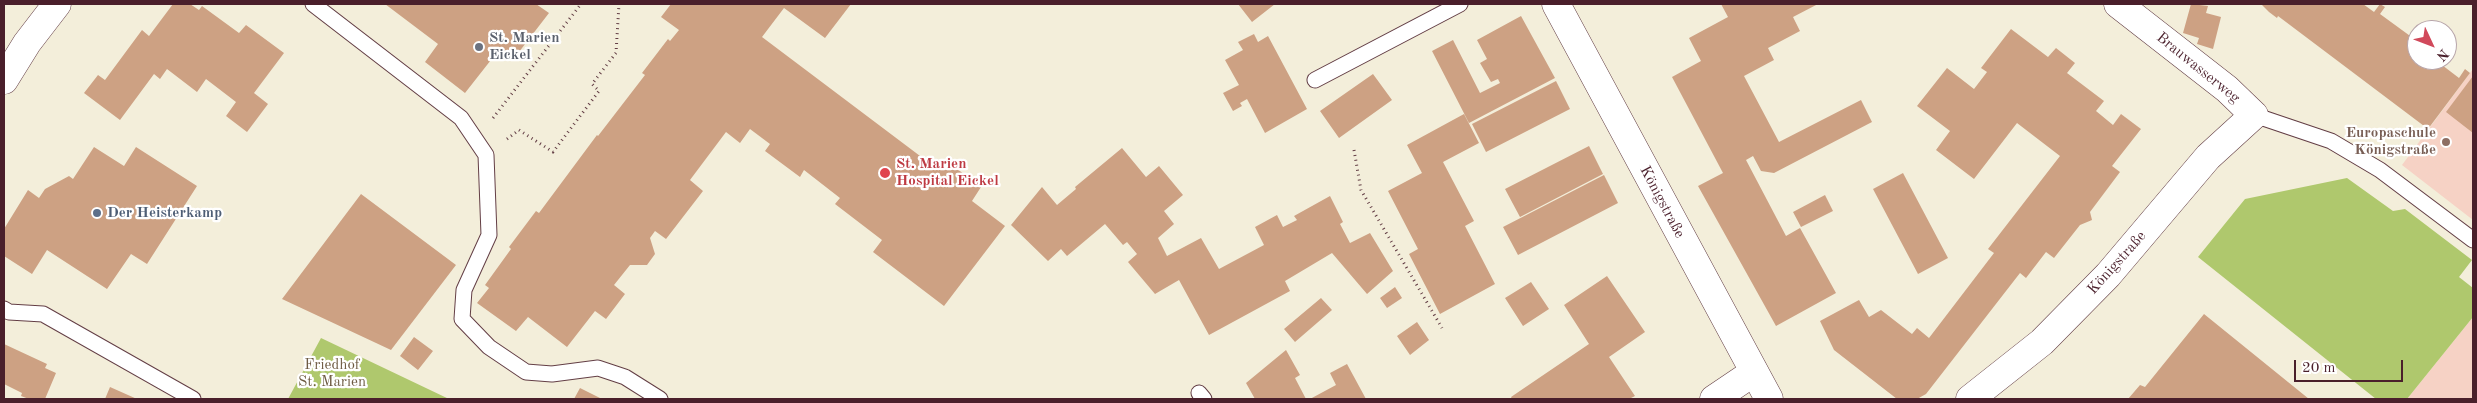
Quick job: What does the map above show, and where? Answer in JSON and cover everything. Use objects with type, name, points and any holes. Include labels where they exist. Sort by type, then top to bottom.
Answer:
[{"type":"street","points":[[4,80],[27,43],[57,4]]},
{"type":"street","name":"Königstraße","points":[[1556,4],[1769,399]]},
{"type":"street","name":"Brauwasserweg","points":[[2118,4],[2147,12],[2254,115]]},
{"type":"street","name":"Königstraße","points":[[1970,399],[2042,342],[2108,275],[2208,157],[2254,115]]},
{"type":"street","points":[[1714,399],[1754,372]]},
{"type":"lane","points":[[312,4],[461,118],[486,155],[489,235],[464,290],[462,319],[489,347],[526,372],[552,374],[598,368],[625,377],[660,399]]},
{"type":"lane","points":[[1315,80],[1460,4]]},
{"type":"lane","points":[[2254,115],[2331,141],[2380,170],[2473,240]]},
{"type":"lane","points":[[4,309],[9,312],[43,314],[193,399]]},
{"type":"path","points":[[476,140],[581,4]]},
{"type":"path","points":[[486,155],[519,130],[553,152],[598,91],[592,84],[616,53],[619,4]]},
{"type":"path","points":[[1354,150],[1362,190],[1442,328]]},
{"type":"shaded area","name":"Europaschule Königstraße","points":[[2473,69],[2473,220],[2402,165]]},
{"type":"shaded area","points":[[2473,317],[2473,399],[2407,399]]},
{"type":"green space","points":[[2347,178],[2393,211],[2405,209],[2472,260],[2459,277],[2473,288],[2473,317],[2407,399],[2376,399],[2198,257],[2245,199]]},
{"type":"green space","name":"Friedhof St. Marien","points":[[321,338],[449,399],[288,399]]},
{"type":"building","points":[[173,4],[190,4],[199,10],[202,6],[239,33],[246,25],[284,53],[254,93],[268,104],[247,132],[226,116],[236,102],[206,79],[197,92],[167,69],[160,79],[154,74],[120,120],[84,93],[98,75],[105,80],[142,30],[149,36]]},
{"type":"building","name":"St. Marien Eickel","points":[[385,4],[536,4],[549,13],[512,61],[498,51],[465,93],[425,62],[438,44]]},
{"type":"building","name":"St. Marien Hospital Eickel","points":[[671,4],[851,4],[825,38],[784,8],[762,37],[936,168],[944,159],[981,187],[972,201],[1005,226],[944,306],[873,252],[882,240],[835,204],[840,198],[804,170],[800,177],[765,151],[770,144],[750,129],[740,143],[726,132],[690,180],[703,191],[666,239],[655,231],[650,238],[655,254],[647,265],[630,265],[614,285],[625,294],[606,319],[595,311],[567,347],[528,317],[516,331],[477,303],[489,288],[485,285],[511,249],[509,247],[536,211],[539,213],[597,135],[645,75],[642,73],[668,39],[670,41],[679,30],[661,17]]},
{"type":"building","points":[[1238,4],[1275,4],[1252,22]]},
{"type":"building","points":[[1721,4],[1818,4],[1793,17],[1800,31],[1768,48],[1774,60],[1744,76],[1779,142],[1861,100],[1872,122],[1774,173],[1761,171],[1753,156],[1746,160],[1786,236],[1800,228],[1836,293],[1776,326],[1698,186],[1723,173],[1672,77],[1701,61],[1689,38],[1728,17]]},
{"type":"building","points":[[2191,4],[2208,6],[2206,13],[2221,17],[2213,49],[2197,44],[2199,38],[2183,33]]},
{"type":"building","points":[[2261,4],[2363,4],[2374,12],[2380,4],[2385,7],[2380,14],[2407,34],[2407,70],[2449,70],[2459,78],[2465,69],[2470,73],[2428,129],[2278,16],[2277,18]]},
{"type":"building","points":[[1521,16],[1555,78],[1469,123],[1432,51],[1453,40],[1480,93],[1500,83],[1498,79],[1491,82],[1480,63],[1487,59],[1477,40]]},
{"type":"building","points":[[2011,29],[2048,57],[2056,48],[2075,63],[2067,73],[2104,101],[2096,111],[2113,125],[2121,114],[2141,129],[2112,166],[2120,172],[2090,212],[2092,220],[2080,225],[2054,258],[2046,252],[2026,278],[2020,273],[1926,394],[1917,399],[1897,399],[1834,350],[1820,321],[1859,300],[1869,317],[1881,310],[1912,334],[1917,328],[1929,338],[1994,253],[1988,249],[2060,156],[2017,123],[1974,179],[1936,150],[1950,131],[1917,106],[1947,68],[1974,89],[1987,72],[1981,68]]},
{"type":"building","points":[[1254,34],[1258,42],[1268,36],[1307,109],[1265,133],[1247,99],[1240,103],[1242,106],[1233,111],[1223,93],[1239,85],[1225,60],[1243,50],[1238,42]]},
{"type":"building","points":[[1373,74],[1392,100],[1339,138],[1320,111]]},
{"type":"building","points":[[2473,76],[2473,133],[2446,112]]},
{"type":"building","points":[[1556,81],[1570,109],[1486,152],[1472,124]]},
{"type":"building","points":[[1464,114],[1479,143],[1443,162],[1474,221],[1465,226],[1495,284],[1440,314],[1409,254],[1418,249],[1388,191],[1422,173],[1407,145]]},
{"type":"building","points":[[1589,146],[1603,174],[1520,217],[1505,189]]},
{"type":"building","name":"Der Heisterkamp","points":[[94,147],[124,166],[136,147],[197,186],[147,264],[131,254],[107,289],[47,250],[32,274],[4,256],[4,229],[28,190],[39,198],[45,189],[69,176],[73,179]]},
{"type":"building","points":[[1122,148],[1146,177],[1159,166],[1183,195],[1164,211],[1174,224],[1158,238],[1167,256],[1201,238],[1219,269],[1264,245],[1255,227],[1277,215],[1283,227],[1297,220],[1294,216],[1330,196],[1343,222],[1340,224],[1350,243],[1370,233],[1393,271],[1367,294],[1332,253],[1285,281],[1290,291],[1209,335],[1179,280],[1155,294],[1128,262],[1137,254],[1127,242],[1123,245],[1105,224],[1067,256],[1061,249],[1048,261],[1011,225],[1042,187],[1057,205],[1076,189],[1075,187]]},
{"type":"building","points":[[1903,173],[1948,258],[1918,274],[1873,189]]},
{"type":"building","points":[[1604,175],[1618,203],[1518,255],[1503,227]]},
{"type":"building","points":[[361,194],[456,265],[391,350],[282,299]]},
{"type":"building","points":[[1825,195],[1833,211],[1801,227],[1793,212]]},
{"type":"building","points":[[1607,276],[1645,332],[1609,357],[1635,396],[1629,399],[1512,399],[1511,397],[1589,344],[1564,305]]},
{"type":"building","points":[[1531,282],[1549,309],[1523,326],[1505,298]]},
{"type":"building","points":[[1395,287],[1402,298],[1387,308],[1380,298]]},
{"type":"building","points":[[1321,298],[1332,310],[1295,342],[1284,329]]},
{"type":"building","points":[[2204,314],[2309,399],[2128,399],[2140,385],[2145,387]]},
{"type":"building","points":[[1417,322],[1429,340],[1410,355],[1397,336]]},
{"type":"building","points":[[414,337],[433,351],[418,370],[400,356]]},
{"type":"building","points":[[4,344],[47,364],[45,368],[56,373],[45,399],[29,399],[21,396],[22,393],[4,384]]},
{"type":"building","points":[[1286,350],[1300,375],[1295,378],[1306,399],[1255,399],[1246,383]]},
{"type":"building","points":[[1347,364],[1366,399],[1310,399],[1336,385],[1330,373]]},
{"type":"building","points":[[110,387],[137,399],[105,399]]},
{"type":"building","points":[[580,388],[602,399],[574,399]]},
{"type":"place","name":"St. Marien Eickel","points":[[479,47]]},
{"type":"place","name":"Europaschule Königstraße","points":[[2446,142]]},
{"type":"place","name":"St. Marien Hospital Eickel","points":[[885,173]]},
{"type":"place","name":"Der Heisterkamp","points":[[97,213]]}]
